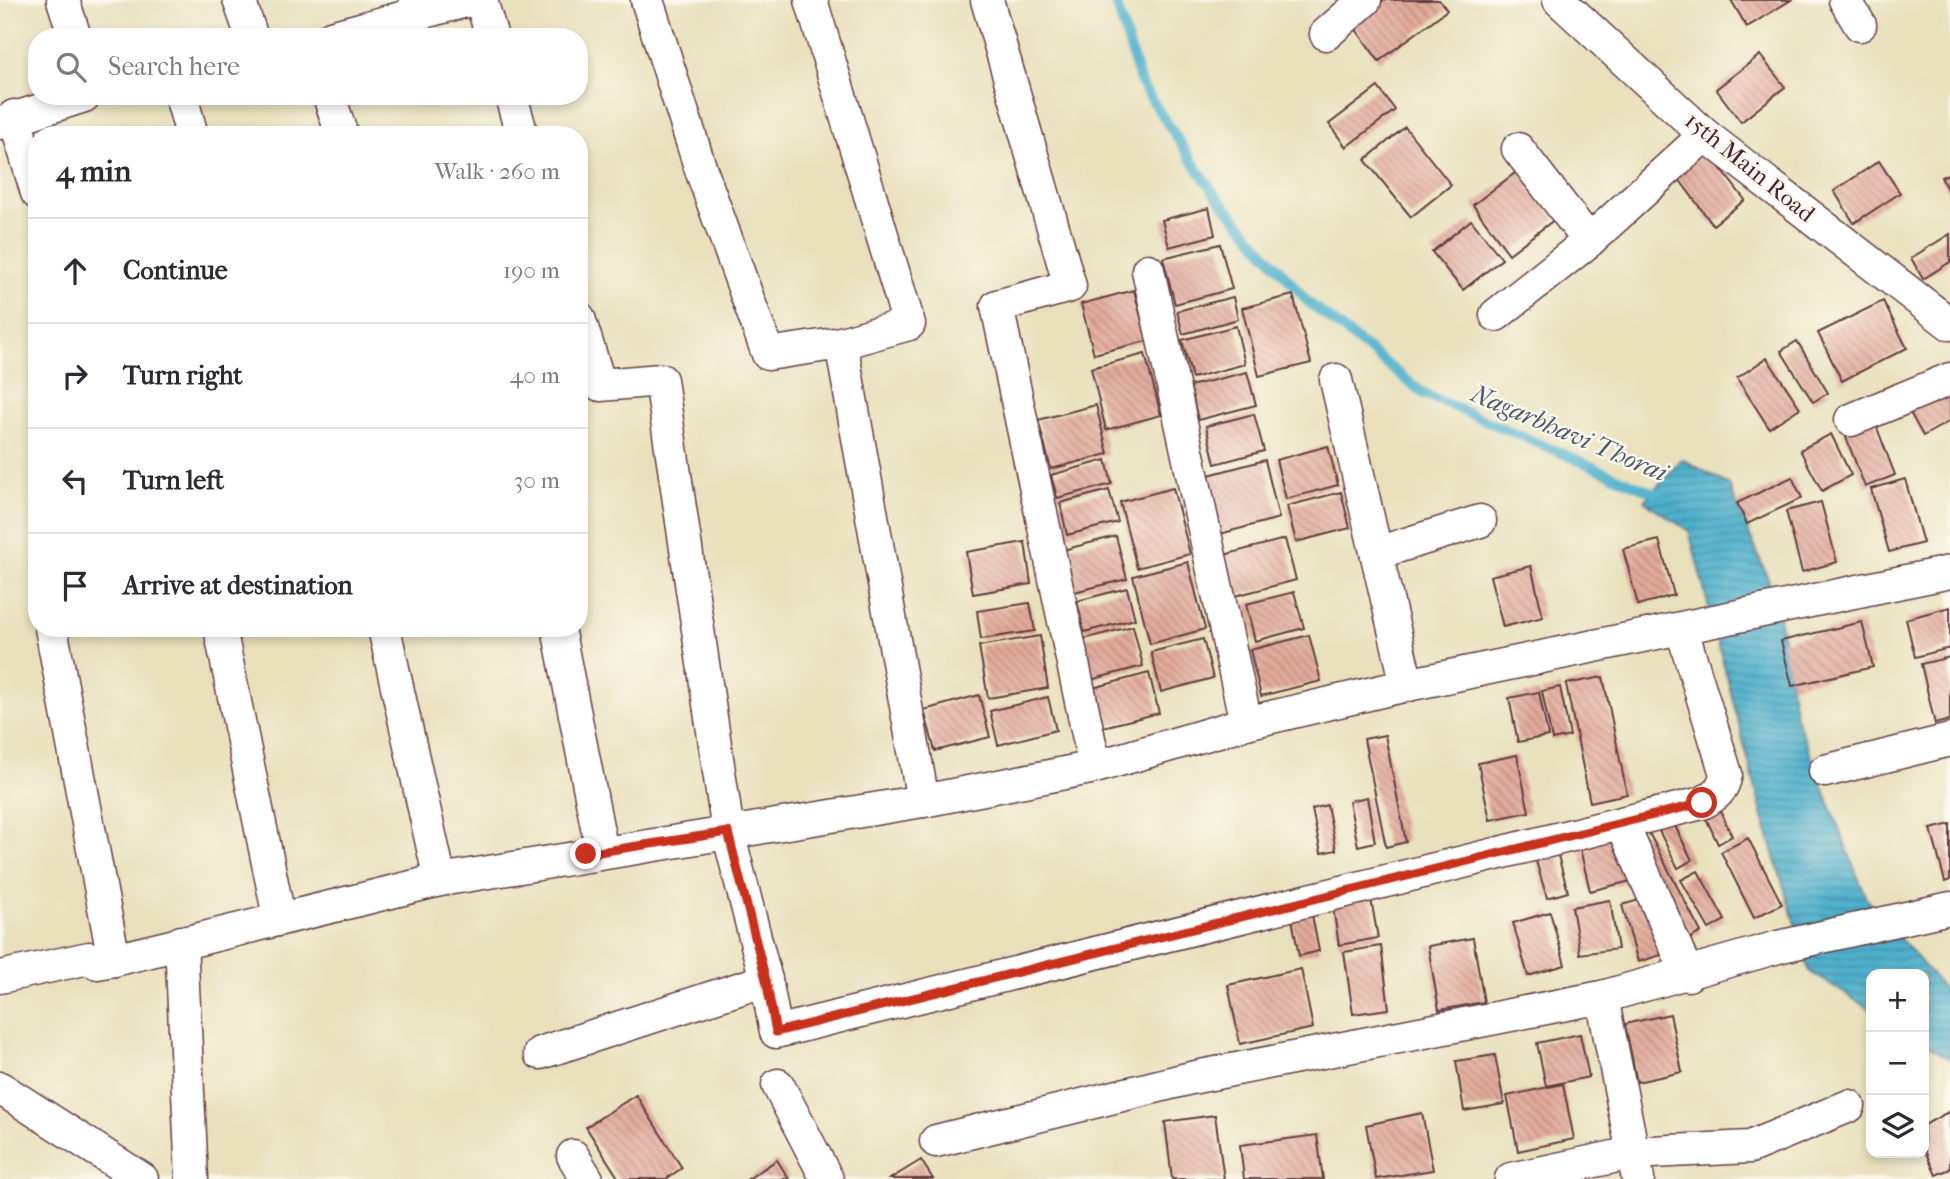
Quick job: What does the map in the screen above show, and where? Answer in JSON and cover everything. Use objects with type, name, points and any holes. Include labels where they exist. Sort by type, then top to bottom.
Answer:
[{"type":"street","points":[[63,0],[72,28]]},
{"type":"street","points":[[239,0],[249,28]]},
{"type":"street","points":[[356,28],[418,6],[470,0]]},
{"type":"street","points":[[481,0],[489,28]]},
{"type":"street","points":[[647,0],[700,167],[768,354],[841,343],[909,324],[811,0]]},
{"type":"street","points":[[987,0],[1070,286],[998,306],[1095,766]]},
{"type":"street","points":[[1326,34],[1365,0]]},
{"type":"street","name":"15th Main Road","points":[[1559,0],[1704,135],[1950,324]]},
{"type":"street","points":[[28,171],[7,120],[55,105]]},
{"type":"street","points":[[184,105],[189,126]]},
{"type":"street","points":[[332,105],[339,126]]},
{"type":"street","points":[[513,105],[520,126]]},
{"type":"street","points":[[1496,315],[1589,241],[1704,135]]},
{"type":"street","points":[[1518,149],[1589,241]]},
{"type":"street","points":[[1148,270],[1246,723]]},
{"type":"street","points":[[841,343],[923,801]]},
{"type":"street","points":[[588,347],[600,385],[661,380],[728,832],[766,980],[776,1032],[1702,803],[1716,796],[1724,786],[1726,774],[1694,627]]},
{"type":"street","points":[[1851,420],[1950,379]]},
{"type":"street","points":[[1336,380],[1407,685]]},
{"type":"street","points":[[1377,554],[1480,521]]},
{"type":"street","points":[[0,993],[89,974],[106,961],[440,880],[923,801],[1095,766],[1246,723],[1407,685],[1950,572]]},
{"type":"street","points":[[52,637],[106,961]]},
{"type":"street","points":[[222,637],[279,917]]},
{"type":"street","points":[[386,637],[440,880]]},
{"type":"street","points":[[560,637],[602,852]]},
{"type":"street","points":[[1825,771],[1950,740]]},
{"type":"street","points":[[1622,823],[1688,975]]},
{"type":"street","points":[[936,1140],[1191,1078],[1602,997],[1688,975],[1778,947],[1950,908]]},
{"type":"street","points":[[181,942],[192,1179]]},
{"type":"street","points":[[0,977],[89,958],[106,961]]},
{"type":"street","points":[[540,1053],[766,980]]},
{"type":"street","points":[[1602,997],[1635,1166]]},
{"type":"street","points":[[778,1085],[827,1179]]},
{"type":"street","points":[[0,1088],[142,1179]]},
{"type":"street","points":[[1511,1179],[1635,1166],[1750,1147],[1849,1106]]},
{"type":"water","name":"Nagarbhavi Thorai","points":[[1682,459],[1729,485],[1776,598],[1796,717],[1866,898],[1927,969],[1866,969],[1866,1007],[1809,971],[1763,817],[1689,531],[1644,501]]},
{"type":"water","name":"Nagarbhavi Thorai","points":[[1929,972],[1950,996],[1950,1059],[1929,1046]]},
{"type":"building","points":[[1384,0],[1439,0],[1447,10],[1379,61],[1352,24]]},
{"type":"building","points":[[1731,0],[1791,0],[1747,27]]},
{"type":"building","points":[[1760,55],[1785,87],[1741,122],[1716,89]]},
{"type":"building","points":[[1378,87],[1395,110],[1346,147],[1329,124]]},
{"type":"building","points":[[1405,127],[1451,185],[1411,217],[1365,160]]},
{"type":"building","points":[[1707,151],[1745,200],[1713,225],[1676,175]]},
{"type":"building","points":[[1879,161],[1900,193],[1854,223],[1834,191]]},
{"type":"building","points":[[1519,170],[1555,219],[1509,254],[1473,205]]},
{"type":"building","points":[[1950,173],[1950,196],[1941,177]]},
{"type":"building","points":[[1209,208],[1215,235],[1169,247],[1162,220]]},
{"type":"building","points":[[1471,220],[1502,259],[1463,290],[1432,252]]},
{"type":"building","points":[[1950,234],[1950,262],[1923,279],[1911,258]]},
{"type":"building","points":[[1220,244],[1232,289],[1175,304],[1163,258]]},
{"type":"building","points":[[1134,290],[1147,341],[1094,354],[1081,304]]},
{"type":"building","points":[[1293,295],[1311,363],[1259,376],[1242,308]]},
{"type":"building","points":[[1233,297],[1238,319],[1183,334],[1177,311]]},
{"type":"building","points":[[1883,301],[1907,348],[1842,381],[1818,333]]},
{"type":"building","points":[[1236,326],[1245,364],[1192,378],[1182,340]]},
{"type":"building","points":[[1797,341],[1828,393],[1813,402],[1781,351]]},
{"type":"building","points":[[1145,354],[1161,415],[1106,430],[1091,368]]},
{"type":"building","points":[[1767,358],[1800,408],[1769,428],[1737,378]]},
{"type":"building","points":[[1247,372],[1256,405],[1198,420],[1190,386]]},
{"type":"building","points":[[1950,382],[1950,421],[1923,436],[1907,407]]},
{"type":"building","points":[[1096,405],[1108,454],[1051,469],[1038,420]]},
{"type":"building","points":[[1254,414],[1264,451],[1215,464],[1206,426]]},
{"type":"building","points":[[1874,420],[1895,475],[1865,487],[1844,432]]},
{"type":"building","points":[[1831,434],[1851,475],[1822,491],[1800,450]]},
{"type":"building","points":[[1328,446],[1338,485],[1286,499],[1276,460]]},
{"type":"building","points":[[1106,460],[1112,484],[1057,498],[1051,475]]},
{"type":"building","points":[[1265,460],[1279,518],[1220,534],[1205,476]]},
{"type":"building","points":[[1792,477],[1802,498],[1747,524],[1737,503]]},
{"type":"building","points":[[1905,479],[1923,543],[1889,552],[1871,489]]},
{"type":"building","points":[[1173,488],[1190,554],[1137,568],[1120,502]]},
{"type":"building","points":[[1109,490],[1118,522],[1067,535],[1060,503]]},
{"type":"building","points":[[1341,492],[1350,528],[1296,542],[1287,506]]},
{"type":"building","points":[[1821,502],[1837,562],[1802,572],[1786,511]]},
{"type":"building","points":[[1116,536],[1127,579],[1074,592],[1063,550]]},
{"type":"building","points":[[1285,539],[1296,580],[1235,596],[1224,555]]},
{"type":"building","points":[[1659,540],[1674,595],[1638,605],[1623,549]]},
{"type":"building","points":[[1025,542],[1031,584],[973,594],[966,552]]},
{"type":"building","points":[[1188,562],[1205,629],[1150,644],[1133,576]]},
{"type":"building","points":[[1531,566],[1543,617],[1503,627],[1490,576]]},
{"type":"building","points":[[1127,588],[1135,619],[1084,632],[1077,601]]},
{"type":"building","points":[[1294,592],[1304,628],[1255,641],[1246,604]]},
{"type":"building","points":[[1030,603],[1035,631],[981,639],[977,611]]},
{"type":"building","points":[[1950,607],[1950,648],[1915,657],[1906,619]]},
{"type":"building","points":[[1862,622],[1873,667],[1792,686],[1781,641]]},
{"type":"building","points":[[1133,626],[1143,666],[1090,680],[1080,640]]},
{"type":"building","points":[[1309,635],[1321,681],[1261,696],[1250,650]]},
{"type":"building","points":[[1040,636],[1048,688],[988,698],[979,646]]},
{"type":"building","points":[[1203,639],[1213,678],[1161,692],[1151,652]]},
{"type":"building","points":[[1950,657],[1950,720],[1935,724],[1921,664]]},
{"type":"building","points":[[1149,673],[1159,713],[1099,728],[1089,689]]},
{"type":"building","points":[[1603,677],[1627,794],[1590,802],[1566,684]]},
{"type":"building","points":[[1560,687],[1570,736],[1552,740],[1542,691]]},
{"type":"building","points":[[1539,692],[1548,736],[1518,742],[1509,698]]},
{"type":"building","points":[[979,695],[990,737],[935,751],[924,710]]},
{"type":"building","points":[[1048,697],[1056,730],[998,745],[990,711]]},
{"type":"building","points":[[1385,735],[1406,842],[1386,847],[1364,739]]},
{"type":"building","points":[[1517,755],[1529,812],[1490,820],[1478,763]]},
{"type":"building","points":[[1367,797],[1375,842],[1358,846],[1349,801]]},
{"type":"building","points":[[1327,805],[1336,850],[1321,853],[1312,809]]},
{"type":"building","points":[[1718,806],[1732,836],[1718,844],[1704,814]]},
{"type":"building","points":[[1669,814],[1692,860],[1678,868],[1654,821]]},
{"type":"building","points":[[1950,824],[1950,880],[1945,882],[1931,829]]},
{"type":"building","points":[[1618,825],[1631,881],[1590,891],[1577,836]]},
{"type":"building","points":[[1649,833],[1701,932],[1689,939],[1637,840]]},
{"type":"building","points":[[1748,838],[1782,904],[1754,918],[1721,852]]},
{"type":"building","points":[[1557,852],[1568,892],[1547,898],[1535,858]]},
{"type":"building","points":[[1698,871],[1725,920],[1709,929],[1681,880]]},
{"type":"building","points":[[1370,894],[1378,938],[1339,945],[1332,901]]},
{"type":"building","points":[[1646,898],[1661,955],[1638,962],[1622,905]]},
{"type":"building","points":[[1610,900],[1618,949],[1580,954],[1572,907]]},
{"type":"building","points":[[1311,910],[1319,951],[1299,956],[1291,914]]},
{"type":"building","points":[[1550,912],[1565,965],[1528,976],[1513,923]]},
{"type":"building","points":[[1473,938],[1484,1002],[1439,1010],[1428,946]]},
{"type":"building","points":[[1381,946],[1389,1009],[1353,1014],[1344,952]]},
{"type":"building","points":[[1301,969],[1313,1028],[1240,1044],[1228,985]]},
{"type":"building","points":[[1670,1014],[1682,1072],[1637,1082],[1625,1024]]},
{"type":"building","points":[[1580,1034],[1589,1077],[1546,1086],[1537,1043]]},
{"type":"building","points":[[1495,1055],[1504,1104],[1464,1111],[1456,1061]]},
{"type":"building","points":[[1563,1084],[1574,1139],[1518,1151],[1507,1096]]},
{"type":"building","points":[[636,1095],[682,1168],[666,1179],[619,1179],[586,1127]]},
{"type":"building","points":[[1950,1111],[1950,1169],[1936,1175],[1928,1158],[1929,1122]]},
{"type":"building","points":[[1422,1113],[1433,1170],[1376,1179],[1366,1125]]},
{"type":"building","points":[[1215,1115],[1224,1179],[1172,1179],[1165,1122]]},
{"type":"building","points":[[1317,1135],[1323,1179],[1244,1179],[1240,1145]]},
{"type":"building","points":[[777,1160],[789,1179],[748,1179]]},
{"type":"building","points":[[921,1160],[933,1179],[890,1179]]},
{"type":"waterway","name":"Nagarbhavi Thorai","points":[[1115,0],[1141,84],[1214,193],[1307,301],[1424,394],[1661,496]]},
{"type":"route","points":[[586,854],[728,832],[766,980],[776,1032],[1702,803]]}]
